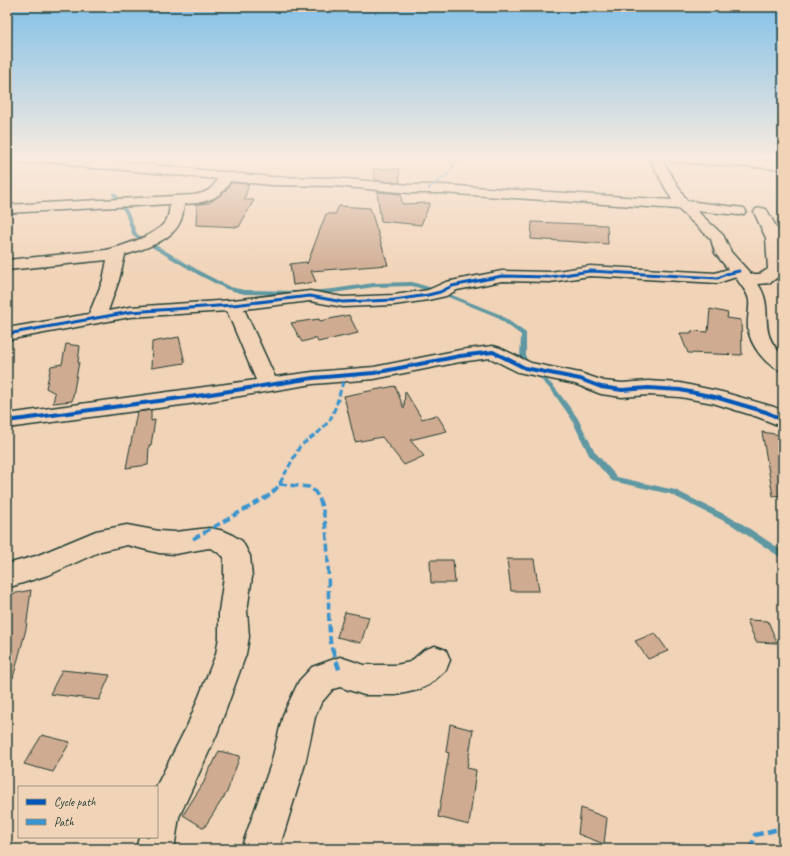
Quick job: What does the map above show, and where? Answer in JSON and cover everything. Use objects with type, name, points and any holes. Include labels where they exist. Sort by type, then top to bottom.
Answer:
[{"type":"street","points":[[143,202],[148,198]]},
{"type":"street","points":[[7,209],[178,200],[190,198]]},
{"type":"street","points":[[576,198],[682,205],[739,211]]},
{"type":"street","points":[[678,198],[682,205],[718,238],[719,248],[725,257],[752,287],[759,304],[757,321],[761,343],[775,360],[783,365]]},
{"type":"street","points":[[7,265],[120,252],[156,236],[171,225],[176,214],[178,200]]},
{"type":"street","points":[[7,334],[130,312],[173,308],[233,305],[310,296],[343,302],[394,300],[428,295],[440,292],[452,286],[502,276],[550,277],[590,272],[718,278],[726,274],[764,278],[776,272],[774,238],[761,212]]},
{"type":"street","points":[[96,318],[111,280],[116,256],[120,252]]},
{"type":"street","points":[[233,305],[268,384]]},
{"type":"street","points":[[7,421],[204,395],[313,378],[374,373],[460,356],[493,352],[524,368],[580,379],[601,387],[622,390],[648,388],[680,390],[766,412],[783,420]]},
{"type":"street","points":[[7,576],[41,566],[96,542],[127,535],[160,542],[175,543],[209,538],[220,540],[233,549],[237,556],[238,577],[233,611],[234,637],[231,654],[201,734],[174,786],[161,817],[158,833]]},
{"type":"street","points":[[260,849],[288,764],[299,715],[310,692],[323,677],[340,672],[364,680],[396,680],[418,675],[435,660]]},
{"type":"street","points":[[155,849],[157,838]]},
{"type":"building","points":[[216,198],[245,198],[244,200],[254,200],[239,227],[196,225],[197,204],[209,203]]},
{"type":"building","points":[[378,198],[401,198],[402,204],[430,203],[421,225],[381,221]]},
{"type":"building","points":[[339,206],[370,208],[388,265],[311,271],[316,282],[293,285],[290,264],[306,262],[307,264],[326,214],[335,214]]},
{"type":"building","points":[[532,222],[607,225],[608,244],[531,239]]},
{"type":"building","points":[[710,309],[728,313],[727,318],[741,320],[742,355],[688,353],[680,333],[692,333],[691,331],[708,332]]},
{"type":"building","points":[[349,315],[358,333],[318,342],[316,338],[302,342],[291,323],[319,319],[320,321]]},
{"type":"building","points":[[179,337],[185,363],[151,368],[152,342]]},
{"type":"building","points":[[66,344],[80,346],[79,362],[72,401],[53,403],[55,393],[46,388],[51,366],[62,364]]},
{"type":"building","points":[[395,386],[404,409],[405,391],[422,419],[437,415],[447,431],[410,440],[424,456],[404,465],[382,437],[355,442],[344,396]]},
{"type":"building","points":[[151,410],[151,421],[155,420],[151,445],[149,445],[148,465],[126,468],[137,412]]},
{"type":"building","points":[[762,432],[781,435],[783,446],[783,495],[773,496]]},
{"type":"building","points":[[507,559],[534,559],[539,591],[511,591]]},
{"type":"building","points":[[430,560],[453,560],[455,583],[431,583]]},
{"type":"building","points":[[31,590],[26,629],[13,678],[7,677],[7,595]]},
{"type":"building","points":[[345,612],[369,617],[361,643],[337,637]]},
{"type":"building","points":[[747,620],[768,621],[777,643],[756,642]]},
{"type":"building","points":[[655,633],[668,651],[648,659],[635,641]]},
{"type":"building","points":[[62,670],[110,675],[99,700],[50,694]]},
{"type":"building","points":[[450,724],[473,730],[467,768],[476,770],[469,825],[438,817],[449,753],[446,752]]},
{"type":"building","points":[[42,735],[70,742],[53,772],[24,764]]},
{"type":"building","points":[[219,751],[240,756],[227,792],[204,828],[183,815],[204,782],[210,766],[212,766]]},
{"type":"building","points":[[581,808],[607,818],[604,844],[578,834]]},
{"type":"waterway","points":[[117,198],[127,213],[135,235],[201,274],[228,288],[244,292],[296,293]]},
{"type":"waterway","points":[[308,293],[374,285],[412,284],[440,292],[497,315],[524,334],[523,358],[554,390],[574,417],[592,453],[615,479],[672,492],[735,523],[783,556]]},
{"type":"marked path","points":[[193,539],[240,511],[264,499],[276,489],[300,446],[319,432],[330,420],[336,406],[345,375]]},
{"type":"marked path","points":[[279,484],[309,487],[313,489],[320,499],[327,535],[329,637],[340,672]]},
{"type":"marked path","points":[[751,849],[755,835],[783,828]]},
{"type":"cycle path","points":[[7,334],[130,312],[233,305],[310,296],[343,302],[394,300],[428,295],[440,292],[452,286],[502,276],[550,277],[590,271],[718,278],[726,274],[739,271]]},
{"type":"cycle path","points":[[7,421],[204,395],[313,378],[374,373],[460,356],[493,352],[525,368],[580,379],[601,387],[622,390],[648,388],[680,390],[715,397],[766,412],[783,420]]}]
